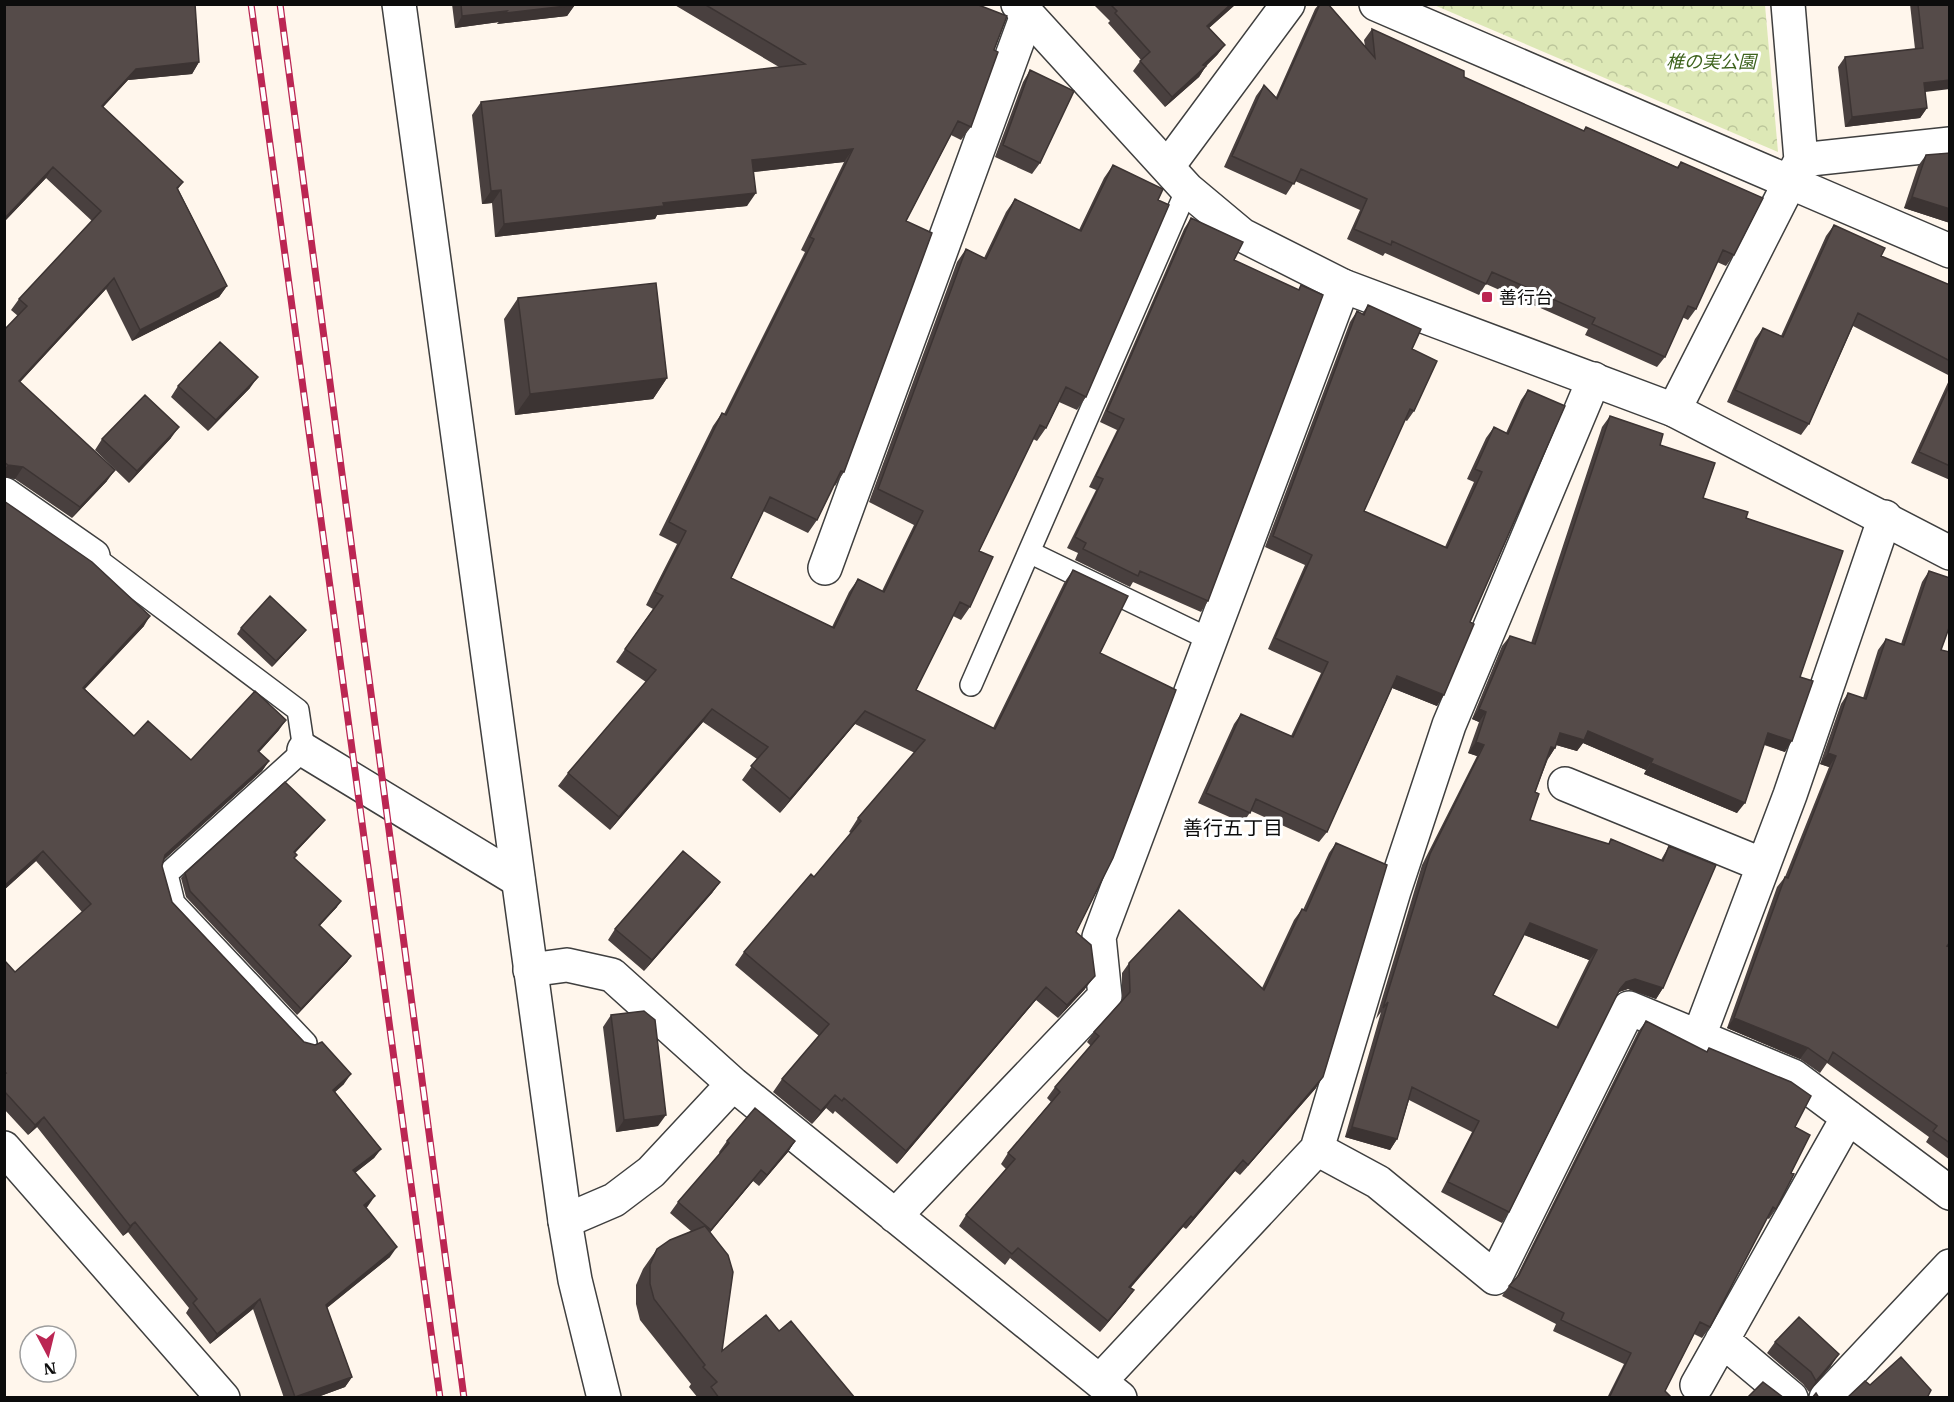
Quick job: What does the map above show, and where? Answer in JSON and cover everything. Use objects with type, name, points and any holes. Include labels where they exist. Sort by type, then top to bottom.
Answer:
[{"type":"street","points":[[399,4],[565,1221],[575,1280],[604,1398]]},
{"type":"street","points":[[1178,178],[1288,4]]},
{"type":"street","points":[[1376,4],[1796,171],[1950,251]]},
{"type":"street","points":[[1674,410],[1796,171],[1788,4]]},
{"type":"street","points":[[825,568],[1023,10],[1178,178],[1242,235],[1343,286],[1674,410],[1885,517],[1950,553]]},
{"type":"street","points":[[1796,171],[1950,144]]},
{"type":"street","points":[[895,1216],[1105,996],[1099,937],[1343,286]]},
{"type":"street","points":[[530,969],[567,965],[612,975],[733,1084],[1110,1389],[1317,1149],[1394,891],[1449,725],[1594,379]]},
{"type":"street","points":[[4,494],[93,556]]},
{"type":"street","points":[[1699,1036],[1790,795],[1885,517]]},
{"type":"street","points":[[304,750],[518,880]]},
{"type":"street","points":[[1565,784],[1763,864]]},
{"type":"street","points":[[1317,1149],[1378,1182],[1495,1278],[1629,1008],[1793,1076],[1950,1193]]},
{"type":"street","points":[[565,1221],[614,1200],[651,1172],[733,1084]]},
{"type":"street","points":[[1697,1385],[1848,1118]]},
{"type":"street","points":[[4,1148],[223,1398]]},
{"type":"street","points":[[1826,1398],[1950,1266]]},
{"type":"street","points":[[1722,1340],[1791,1398]]},
{"type":"lane","points":[[971,685],[1029,552],[1178,178]]},
{"type":"lane","points":[[1029,552],[1209,639]]},
{"type":"lane","points":[[93,556],[298,710],[304,750],[167,874],[174,903],[306,1043]]},
{"type":"green space","name":"椎の実公園","points":[[1434,5],[1765,5],[1778,152]]},
{"type":"building","points":[[4,4],[195,4],[199,62],[136,69],[102,106],[183,182],[177,188],[227,286],[140,330],[114,278],[19,381],[115,470],[80,507],[23,467],[8,465],[4,462],[4,330],[27,306],[19,299],[101,211],[53,167],[4,219]]},
{"type":"building","points":[[461,4],[575,4],[575,5],[462,16]]},
{"type":"building","points":[[704,4],[976,4],[1007,16],[994,50],[998,52],[971,127],[958,121],[906,221],[932,233],[844,472],[841,471],[817,520],[770,497],[731,578],[834,628],[858,579],[884,592],[923,511],[878,489],[966,249],[986,259],[1015,199],[1081,231],[1113,165],[1163,189],[1158,200],[1169,205],[1086,397],[1066,387],[1046,428],[1040,425],[979,551],[993,557],[970,607],[960,602],[916,690],[995,729],[1073,570],[1128,596],[1100,653],[1176,690],[1113,858],[1076,932],[1091,945],[1095,976],[1067,1005],[1046,987],[906,1151],[844,1098],[842,1101],[835,1095],[821,1111],[782,1079],[829,1024],[744,952],[811,874],[814,877],[861,821],[858,818],[925,740],[865,711],[790,799],[751,766],[768,747],[712,709],[619,817],[568,773],[656,670],[625,649],[663,596],[655,592],[686,531],[669,522],[722,413],[726,415],[814,239],[810,237],[853,149],[752,160],[756,193],[504,224],[501,190],[491,191],[481,102],[805,64]]},
{"type":"building","points":[[1110,4],[1231,4],[1207,26],[1225,45],[1172,97],[1140,61],[1150,52],[1115,13],[1117,11]]},
{"type":"building","points":[[1320,4],[1328,4],[1375,58],[1372,29],[1464,71],[1464,77],[1584,131],[1586,127],[1678,168],[1681,162],[1763,198],[1734,255],[1723,250],[1696,309],[1688,306],[1665,357],[1592,324],[1595,318],[1492,272],[1486,284],[1392,241],[1391,245],[1354,229],[1367,199],[1301,169],[1294,184],[1232,156],[1264,85],[1277,99]]},
{"type":"building","points":[[1918,4],[1950,4],[1950,80],[1924,83],[1927,108],[1852,117],[1845,57],[1923,48]]},
{"type":"building","points":[[1030,70],[1074,91],[1040,163],[1003,145]]},
{"type":"building","points":[[1950,153],[1950,209],[1912,197],[1926,155]]},
{"type":"building","points":[[1191,218],[1243,242],[1234,260],[1299,290],[1301,285],[1323,295],[1208,601],[1140,571],[1138,576],[1083,549],[1086,543],[1075,537],[1103,479],[1096,476],[1124,419],[1107,411]]},
{"type":"building","points":[[1834,225],[1885,248],[1881,256],[1950,285],[1950,361],[1858,313],[1809,424],[1735,390],[1763,328],[1783,337]]},
{"type":"building","points":[[656,283],[667,378],[530,394],[518,298]]},
{"type":"building","points":[[1368,305],[1421,329],[1412,349],[1437,361],[1414,411],[1410,409],[1364,511],[1447,548],[1482,472],[1475,469],[1494,427],[1508,434],[1528,390],[1565,406],[1470,622],[1474,624],[1444,695],[1397,676],[1327,832],[1256,799],[1250,813],[1206,793],[1241,714],[1293,737],[1328,662],[1275,638],[1312,555],[1273,536],[1357,311],[1364,315]]},
{"type":"building","points":[[220,342],[258,377],[216,420],[178,386]]},
{"type":"building","points":[[1950,384],[1950,466],[1919,452]]},
{"type":"building","points":[[145,395],[179,427],[137,471],[102,439]]},
{"type":"building","points":[[1610,416],[1663,434],[1660,445],[1715,463],[1703,498],[1748,512],[1746,518],[1843,551],[1800,677],[1813,681],[1792,741],[1768,733],[1745,803],[1651,763],[1653,759],[1588,731],[1584,740],[1560,733],[1555,748],[1551,747],[1535,792],[1539,794],[1530,820],[1609,844],[1611,839],[1663,861],[1669,846],[1716,865],[1663,988],[1635,979],[1626,982],[1620,989],[1509,1212],[1448,1182],[1479,1121],[1412,1087],[1397,1139],[1352,1127],[1388,1002],[1383,1008],[1430,854],[1484,745],[1476,742],[1486,712],[1479,709],[1510,636],[1535,644]],"holes":[[[1530,923],[1597,950],[1558,1028],[1493,995]]]},
{"type":"building","points":[[4,501],[92,562],[150,616],[83,688],[134,736],[148,721],[191,760],[255,691],[286,720],[258,751],[269,761],[165,855],[162,866],[172,902],[304,1042],[315,1045],[322,1042],[351,1074],[333,1090],[381,1149],[353,1170],[375,1196],[364,1205],[397,1247],[326,1305],[352,1377],[295,1397],[260,1299],[217,1334],[193,1303],[197,1299],[135,1222],[130,1226],[44,1117],[35,1125],[4,1091],[4,1074],[6,1073],[4,1071],[4,960],[15,972],[91,904],[43,851],[4,886]]},
{"type":"building","points":[[1929,571],[1950,578],[1950,625],[1941,650],[1950,652],[1950,942],[1947,946],[1950,947],[1950,1143],[1933,1131],[1937,1126],[1833,1052],[1828,1062],[1808,1048],[1734,1018],[1785,877],[1788,878],[1836,756],[1828,753],[1848,693],[1866,699],[1886,639],[1904,645]]},
{"type":"building","points":[[270,596],[306,630],[276,661],[241,628]]},
{"type":"building","points":[[285,782],[325,820],[294,852],[297,855],[294,858],[341,901],[319,925],[351,956],[301,1009],[190,891],[185,873]]},
{"type":"building","points":[[1336,843],[1387,865],[1323,1077],[1248,1165],[1243,1160],[1193,1218],[1191,1216],[1129,1287],[1134,1290],[1108,1321],[1018,1248],[1012,1254],[966,1215],[1015,1159],[1008,1153],[1060,1092],[1055,1087],[1099,1036],[1094,1032],[1130,992],[1129,963],[1179,910],[1264,990],[1302,909],[1306,911]]},
{"type":"building","points":[[683,851],[720,882],[652,960],[615,929]]},
{"type":"building","points":[[644,1011],[655,1020],[666,1115],[624,1120],[611,1015]]},
{"type":"building","points":[[1646,1021],[1707,1052],[1709,1048],[1791,1082],[1811,1096],[1795,1127],[1810,1135],[1776,1209],[1773,1207],[1710,1327],[1700,1322],[1665,1391],[1672,1398],[1609,1398],[1631,1353],[1561,1320],[1564,1313],[1509,1286],[1519,1275]]},
{"type":"building","points":[[755,1108],[795,1141],[767,1175],[761,1170],[711,1230],[678,1202],[729,1143],[727,1141]]},
{"type":"building","points":[[705,1226],[728,1255],[733,1272],[722,1351],[766,1315],[779,1331],[791,1321],[855,1398],[719,1398],[711,1387],[717,1382],[703,1367],[705,1365],[654,1299],[650,1284],[650,1265],[657,1249],[670,1240]]},
{"type":"building","points":[[1799,1317],[1839,1354],[1816,1381],[1811,1372],[1775,1342]]},
{"type":"building","points":[[1901,1357],[1931,1390],[1927,1398],[1847,1398],[1865,1381],[1870,1385]]},
{"type":"building","points":[[1763,1382],[1784,1398],[1747,1398]]},
{"type":"railway","points":[[251,4],[440,1398]]},
{"type":"railway","points":[[280,4],[464,1398]]},
{"type":"place","name":"善行台","points":[[1487,297]]},
{"type":"district","name":"善行五丁目","points":[[1233,827]]}]
